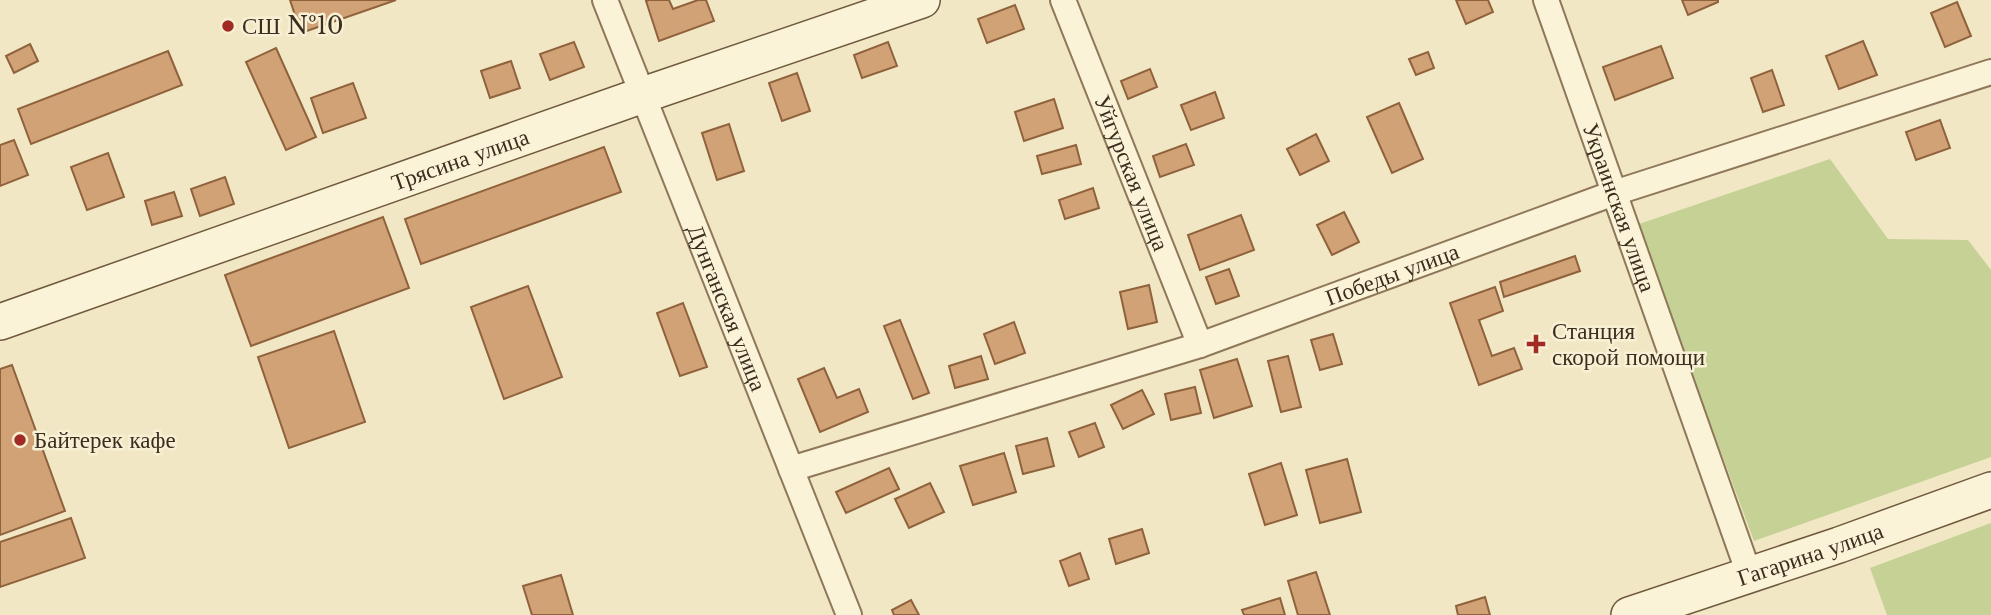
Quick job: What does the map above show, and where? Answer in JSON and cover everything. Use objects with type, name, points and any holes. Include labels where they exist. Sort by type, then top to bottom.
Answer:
[{"type":"street","name":"Дунганская улица","points":[[605,0],[849,615]]},
{"type":"street","name":"Трясина улица","points":[[0,322],[643,95],[922,0]]},
{"type":"street","name":"Уйгурская улица","points":[[1063,0],[1200,345]]},
{"type":"street","name":"Украинская улица","points":[[1546,0],[1749,574]]},
{"type":"street","name":"Победы улица","points":[[791,469],[1200,345],[1614,193],[1991,72]]},
{"type":"street","name":"Гагарина улица","points":[[1629,615],[1839,545],[1991,490]]},
{"type":"green space","points":[[1830,159],[1888,239],[1968,240],[1991,270],[1991,457],[1754,541],[1636,225]]},
{"type":"green space","points":[[1991,523],[1991,615],[1887,615],[1870,568]]},
{"type":"building","points":[[290,0],[396,0],[301,33]]},
{"type":"building","points":[[669,0],[673,9],[698,0],[706,0],[714,21],[659,41],[646,1]]},
{"type":"building","points":[[1456,0],[1488,0],[1493,12],[1466,24]]},
{"type":"building","points":[[1682,0],[1718,0],[1718,2],[1688,15]]},
{"type":"building","points":[[1957,2],[1971,36],[1945,47],[1931,13]]},
{"type":"building","points":[[1015,5],[1024,29],[987,43],[978,19]]},
{"type":"building","points":[[1863,41],[1877,75],[1839,89],[1826,56]]},
{"type":"building","points":[[574,42],[584,67],[550,80],[540,54]]},
{"type":"building","points":[[888,42],[897,66],[862,78],[854,55]]},
{"type":"building","points":[[30,44],[38,61],[14,73],[6,56]]},
{"type":"building","points":[[1661,46],[1673,78],[1615,100],[1603,67]]},
{"type":"building","points":[[276,48],[316,137],[286,150],[246,62]]},
{"type":"building","points":[[168,51],[182,85],[31,144],[18,109]]},
{"type":"building","points":[[1428,52],[1434,68],[1416,75],[1409,59]]},
{"type":"building","points":[[511,61],[520,88],[490,98],[481,71]]},
{"type":"building","points":[[1150,69],[1157,87],[1128,99],[1121,81]]},
{"type":"building","points":[[1772,70],[1784,105],[1763,112],[1751,78]]},
{"type":"building","points":[[797,73],[810,111],[782,121],[769,83]]},
{"type":"building","points":[[353,83],[366,118],[323,133],[311,98]]},
{"type":"building","points":[[1215,92],[1224,118],[1191,130],[1181,105]]},
{"type":"building","points":[[1054,99],[1063,128],[1024,141],[1015,112]]},
{"type":"building","points":[[1399,103],[1423,159],[1392,173],[1367,117]]},
{"type":"building","points":[[1940,120],[1950,148],[1916,160],[1906,132]]},
{"type":"building","points":[[729,124],[744,171],[717,180],[702,133]]},
{"type":"building","points":[[1316,134],[1329,161],[1300,175],[1287,149]]},
{"type":"building","points":[[14,140],[28,175],[0,186],[0,145]]},
{"type":"building","points":[[1186,144],[1194,165],[1160,177],[1153,156]]},
{"type":"building","points":[[1076,145],[1081,164],[1042,174],[1037,156]]},
{"type":"building","points":[[604,147],[621,192],[421,264],[405,219]]},
{"type":"building","points":[[108,153],[124,197],[87,210],[71,167]]},
{"type":"building","points":[[225,177],[234,204],[200,216],[191,189]]},
{"type":"building","points":[[1093,188],[1099,208],[1065,219],[1059,200]]},
{"type":"building","points":[[174,192],[182,216],[152,225],[145,201]]},
{"type":"building","points":[[1344,212],[1359,242],[1332,255],[1317,225]]},
{"type":"building","points":[[1241,215],[1254,250],[1200,270],[1188,235]]},
{"type":"building","points":[[383,217],[409,288],[251,346],[225,275]]},
{"type":"building","points":[[1575,256],[1580,271],[1504,297],[1500,282]]},
{"type":"building","points":[[1229,269],[1239,296],[1216,304],[1206,277]]},
{"type":"building","points":[[1149,285],[1157,322],[1128,329],[1120,292]]},
{"type":"building","points":[[528,286],[562,377],[504,399],[471,307]]},
{"type":"building","points":[[1495,287],[1503,311],[1479,320],[1492,356],[1514,348],[1522,369],[1479,385],[1450,303]]},
{"type":"building","points":[[683,303],[707,367],[680,376],[657,313]]},
{"type":"building","points":[[900,320],[929,393],[913,399],[884,326]]},
{"type":"building","points":[[1014,322],[1025,353],[995,364],[984,334]]},
{"type":"building","points":[[334,331],[365,422],[289,448],[258,357]]},
{"type":"building","points":[[1333,334],[1342,364],[1320,370],[1311,340]]},
{"type":"building","points":[[981,356],[988,379],[955,388],[949,366]]},
{"type":"building","points":[[1288,356],[1301,407],[1281,412],[1268,361]]},
{"type":"building","points":[[1237,359],[1252,406],[1214,418],[1200,370]]},
{"type":"building","name":"Байтерек кафе","points":[[12,365],[65,511],[0,535],[0,369]]},
{"type":"building","points":[[824,368],[837,398],[859,389],[868,412],[820,432],[798,379]]},
{"type":"building","points":[[1195,387],[1201,413],[1171,420],[1165,394]]},
{"type":"building","points":[[1142,390],[1154,414],[1123,429],[1111,405]]},
{"type":"building","points":[[1095,423],[1104,447],[1079,457],[1069,432]]},
{"type":"building","points":[[1047,438],[1054,466],[1023,474],[1016,446]]},
{"type":"building","points":[[1004,453],[1016,492],[973,505],[960,466]]},
{"type":"building","points":[[1347,459],[1361,512],[1320,523],[1306,470]]},
{"type":"building","points":[[1281,463],[1297,515],[1265,525],[1249,474]]},
{"type":"building","points":[[889,468],[899,489],[846,513],[836,492]]},
{"type":"building","points":[[930,483],[944,512],[909,528],[895,499]]},
{"type":"building","points":[[71,518],[85,558],[0,587],[0,542]]},
{"type":"building","points":[[1142,529],[1149,553],[1116,564],[1109,539]]},
{"type":"building","points":[[1080,553],[1089,579],[1069,586],[1060,561]]},
{"type":"building","points":[[1316,572],[1330,615],[1298,615],[1288,581]]},
{"type":"building","points":[[561,575],[573,615],[532,615],[523,586]]},
{"type":"building","points":[[1485,597],[1490,615],[1458,615],[1456,606]]},
{"type":"building","points":[[1280,598],[1285,615],[1244,615],[1242,610]]},
{"type":"building","points":[[911,600],[919,615],[894,615],[892,610]]},
{"type":"place","name":"СШ №10","points":[[228,26]]},
{"type":"place","name":"Станция скорой помощи","points":[[1536,344]]},
{"type":"place","name":"Байтерек кафе","points":[[20,440]]}]
